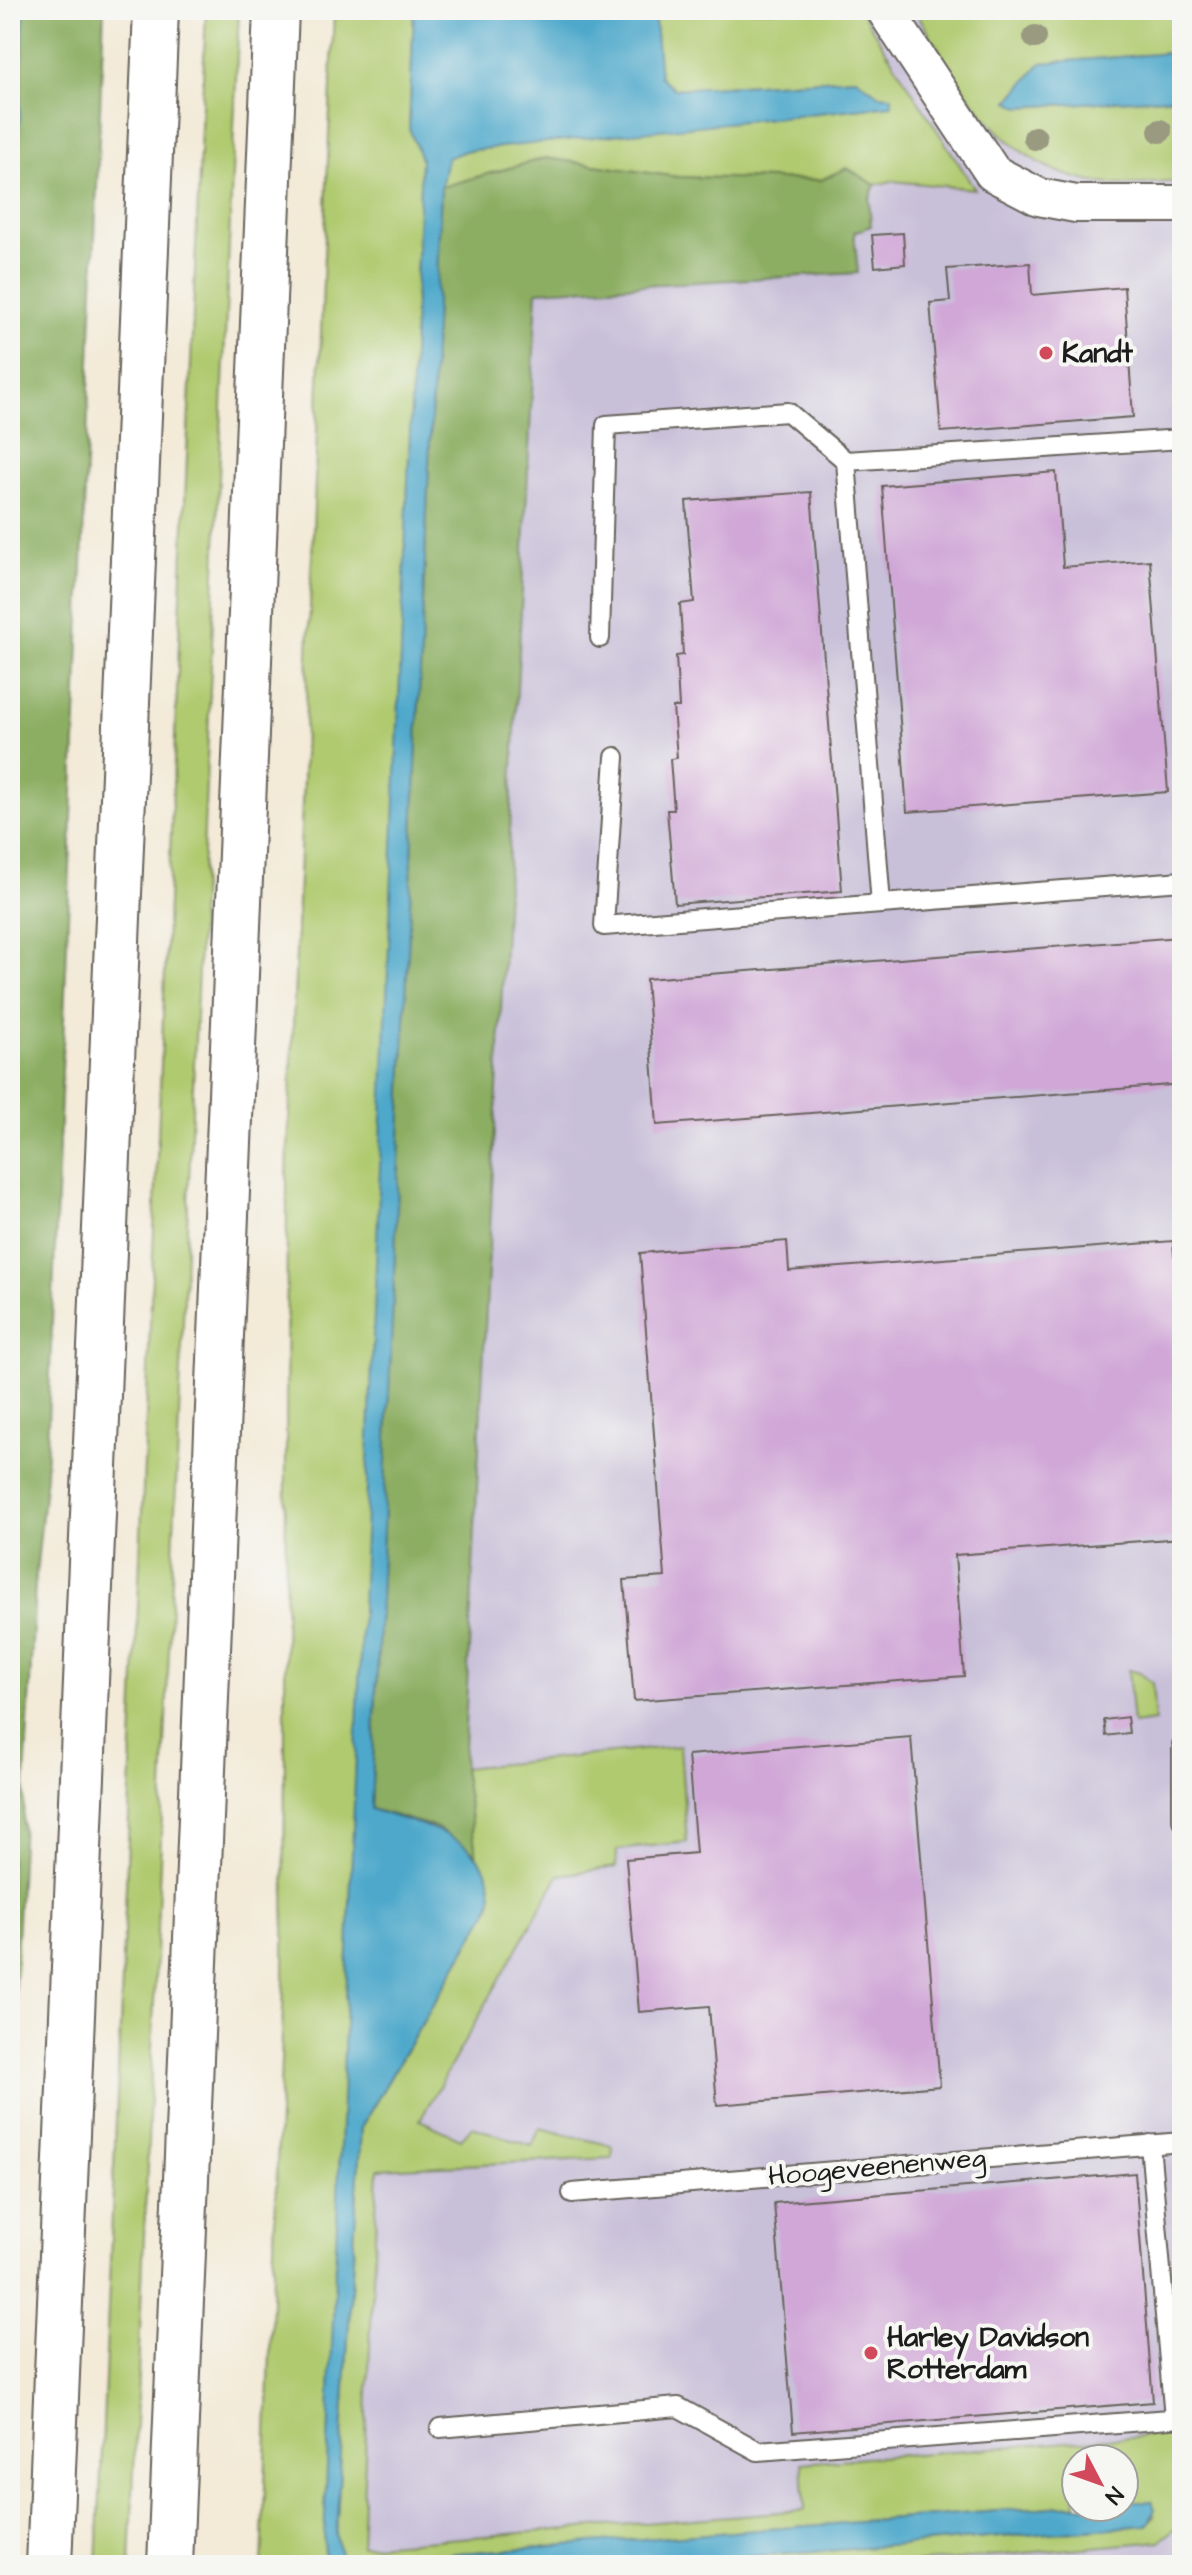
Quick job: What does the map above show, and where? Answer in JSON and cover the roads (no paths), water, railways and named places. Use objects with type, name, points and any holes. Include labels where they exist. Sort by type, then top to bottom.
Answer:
[{"type":"highway","points":[[49,2565],[156,10]]},
{"type":"highway","points":[[170,2565],[276,10]]},
{"type":"street","points":[[885,10],[993,173],[1039,197],[1076,204],[1182,204]]},
{"type":"lane","points":[[600,638],[606,425],[788,412],[846,461],[1182,439]]},
{"type":"lane","points":[[846,461],[881,904]]},
{"type":"lane","points":[[615,757],[604,926],[1182,881]]},
{"type":"lane","points":[[1182,1745],[1182,1820]]},
{"type":"lane","name":"Hoogeveenenweg","points":[[572,2193],[1182,2142]]},
{"type":"lane","points":[[440,2428],[678,2407],[758,2451],[1178,2418],[1150,2144]]},
{"type":"water","points":[[10,10],[24,10],[10,351]]},
{"type":"water","points":[[414,10],[654,10],[660,77],[674,89],[856,78],[879,95],[892,96],[892,105],[465,151],[447,158],[441,187],[371,1809],[446,1834],[463,1844],[477,1857],[487,1873],[492,1898],[489,1909],[361,2127],[336,2535],[340,2555],[347,2561],[360,2561],[1060,2506],[1060,2523],[1140,2523],[1140,2501],[1152,2501],[1155,2509],[1148,2525],[654,2565],[323,2563],[421,159],[409,128]]},
{"type":"water","points":[[1182,52],[1182,97],[1020,107],[1009,101],[1041,63]]},
{"type":"place","name":"Kandt","points":[[1046,353]]},
{"type":"place","name":"Harley Davidson Rotterdam","points":[[871,2353]]}]
